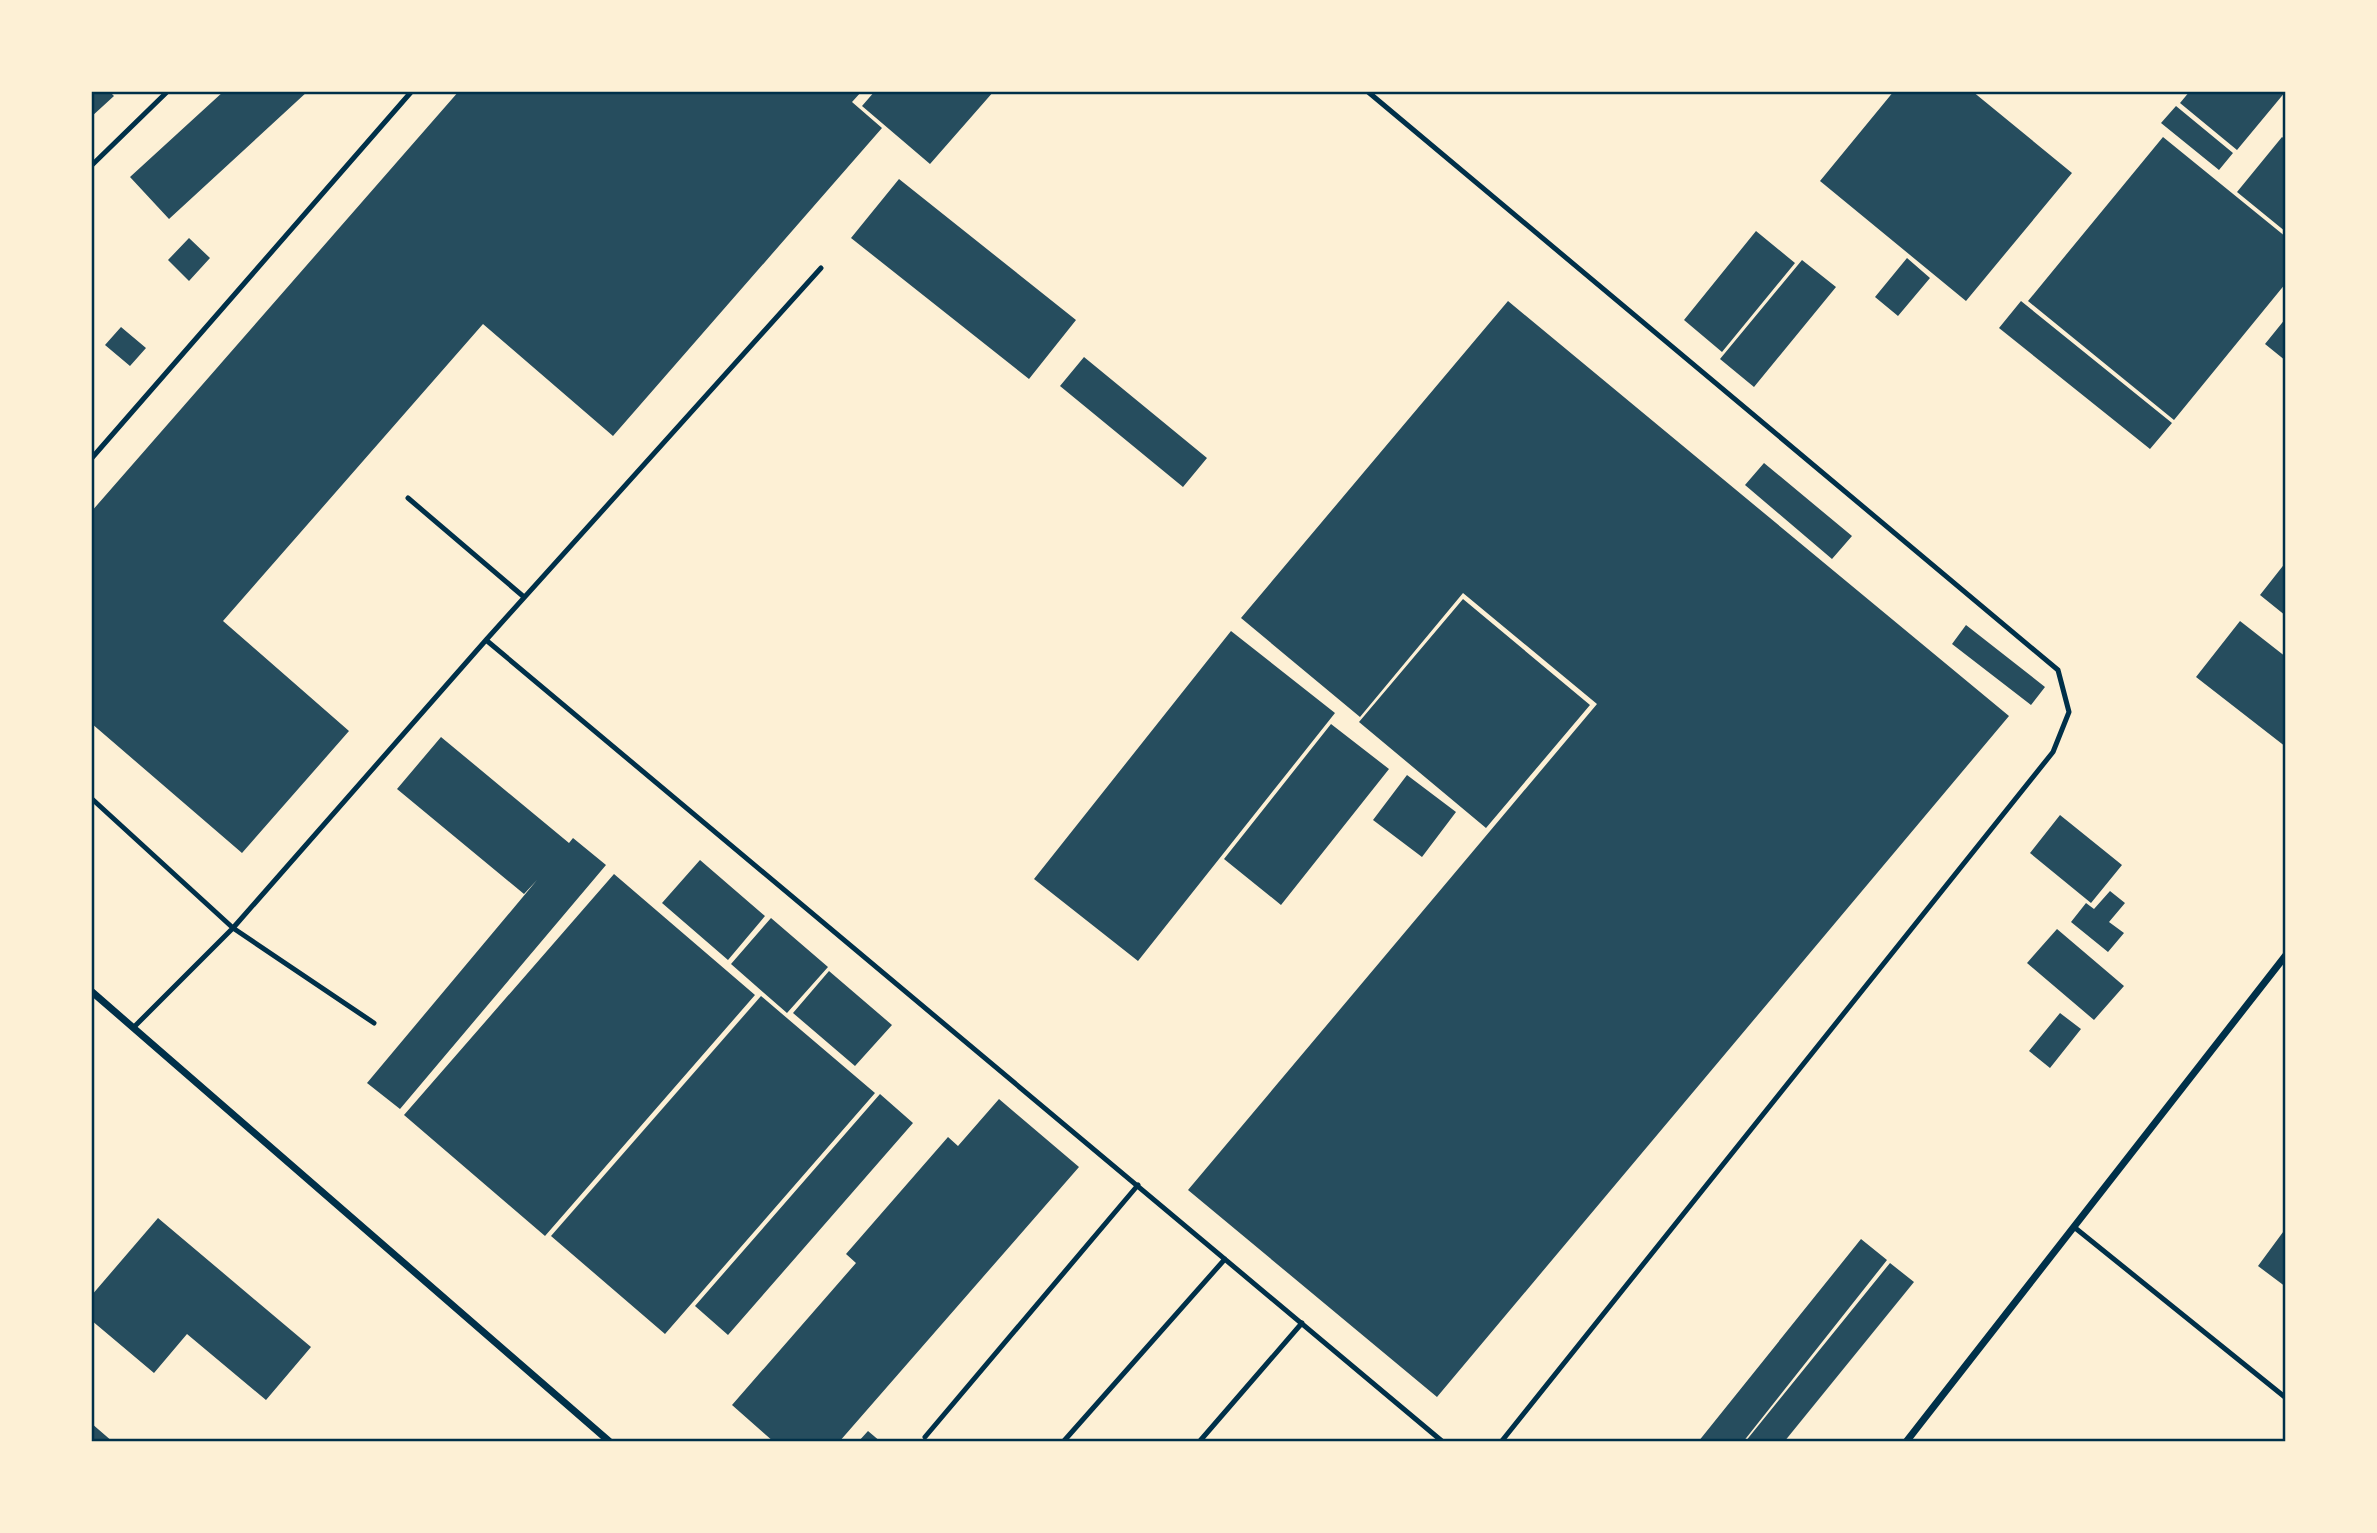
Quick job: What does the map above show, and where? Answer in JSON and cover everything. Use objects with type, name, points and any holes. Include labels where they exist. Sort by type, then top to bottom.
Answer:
[{"type":"street","points":[[1906,1442],[2286,954]]},
{"type":"street","points":[[91,991],[610,1442]]},
{"type":"lane","points":[[91,166],[168,91]]},
{"type":"lane","points":[[91,459],[412,91]]},
{"type":"lane","points":[[1367,91],[2058,670],[2069,712],[2053,752],[1501,1442]]},
{"type":"lane","points":[[133,1028],[233,928],[524,597],[821,268]]},
{"type":"lane","points":[[408,498],[524,597]]},
{"type":"lane","points":[[486,640],[1443,1442]]},
{"type":"lane","points":[[91,798],[233,928],[374,1023]]},
{"type":"lane","points":[[925,1437],[1138,1185]]},
{"type":"lane","points":[[2074,1227],[2286,1398]]},
{"type":"lane","points":[[1063,1442],[1225,1259]]},
{"type":"lane","points":[[1199,1442],[1302,1323]]},
{"type":"building","points":[[91,91],[109,91],[114,96],[91,117]]},
{"type":"building","points":[[224,91],[308,91],[169,219],[130,177]]},
{"type":"building","points":[[459,91],[862,91],[852,102],[882,128],[613,436],[483,324],[223,621],[349,731],[242,853],[91,723],[91,512]]},
{"type":"building","points":[[875,91],[994,91],[930,164],[862,106]]},
{"type":"building","points":[[1894,91],[1972,91],[2072,173],[1966,301],[1820,181]]},
{"type":"building","points":[[2190,91],[2286,91],[2237,150],[2180,103]]},
{"type":"building","points":[[2176,106],[2233,153],[2219,170],[2161,123]]},
{"type":"building","points":[[2163,137],[2286,237],[2286,283],[2174,420],[2028,301]]},
{"type":"building","points":[[2282,137],[2286,140],[2286,232],[2237,192]]},
{"type":"building","points":[[899,179],[1076,320],[1029,379],[851,238]]},
{"type":"building","points":[[1756,231],[1795,263],[1722,352],[1684,320]]},
{"type":"building","points":[[189,238],[210,258],[189,281],[168,260]]},
{"type":"building","points":[[1907,258],[1930,278],[1898,316],[1875,297]]},
{"type":"building","points":[[1802,260],[1836,287],[1754,387],[1720,359]]},
{"type":"building","points":[[1508,301],[2009,716],[1437,1397],[1188,1190],[1597,704],[1463,593],[1360,717],[1241,618]]},
{"type":"building","points":[[2021,301],[2172,423],[2150,449],[1999,328]]},
{"type":"building","points":[[2286,318],[2286,361],[2265,344]]},
{"type":"building","points":[[121,327],[146,348],[130,366],[105,345]]},
{"type":"building","points":[[1084,357],[1207,458],[1183,487],[1060,386]]},
{"type":"building","points":[[1764,463],[1852,536],[1832,559],[1745,485]]},
{"type":"building","points":[[2286,562],[2286,616],[2260,595]]},
{"type":"building","points":[[1463,599],[1590,705],[1486,828],[1359,722]]},
{"type":"building","points":[[2240,621],[2286,657],[2286,747],[2196,677]]},
{"type":"building","points":[[1966,625],[2045,687],[2031,705],[1952,644]]},
{"type":"building","points":[[1231,631],[1335,713],[1138,961],[1034,879]]},
{"type":"building","points":[[1331,724],[1389,769],[1281,905],[1224,859]]},
{"type":"building","points":[[441,737],[569,843],[573,838],[606,865],[400,1109],[367,1083],[537,880],[524,894],[397,789]]},
{"type":"building","points":[[1407,775],[1456,812],[1422,857],[1373,820]]},
{"type":"building","points":[[2060,815],[2122,865],[2091,903],[2030,853]]},
{"type":"building","points":[[700,860],[765,916],[728,960],[662,903]]},
{"type":"building","points":[[614,874],[755,995],[545,1236],[404,1115]]},
{"type":"building","points":[[2110,891],[2125,903],[2109,922],[2124,933],[2108,952],[2071,922],[2086,903],[2094,909]]},
{"type":"building","points":[[771,918],[828,967],[787,1013],[731,964]]},
{"type":"building","points":[[2057,929],[2124,986],[2094,1020],[2027,963]]},
{"type":"building","points":[[829,971],[892,1025],[855,1066],[793,1013]]},
{"type":"building","points":[[761,996],[875,1093],[665,1334],[551,1236]]},
{"type":"building","points":[[2060,1013],[2081,1029],[2050,1068],[2029,1051]]},
{"type":"building","points":[[880,1094],[913,1123],[728,1335],[695,1306]]},
{"type":"building","points":[[999,1099],[1079,1167],[839,1442],[774,1442],[732,1405],[856,1263],[846,1254],[948,1137],[958,1146]]},
{"type":"building","points":[[158,1218],[311,1347],[266,1400],[187,1334],[154,1373],[91,1320],[91,1296]]},
{"type":"building","points":[[2286,1228],[2286,1287],[2258,1266]]},
{"type":"building","points":[[1861,1239],[1887,1260],[1743,1442],[1698,1442]]},
{"type":"building","points":[[1890,1263],[1914,1282],[1784,1442],[1745,1442]]},
{"type":"building","points":[[91,1423],[113,1442],[91,1442]]},
{"type":"building","points":[[868,1431],[881,1442],[858,1442]]}]
